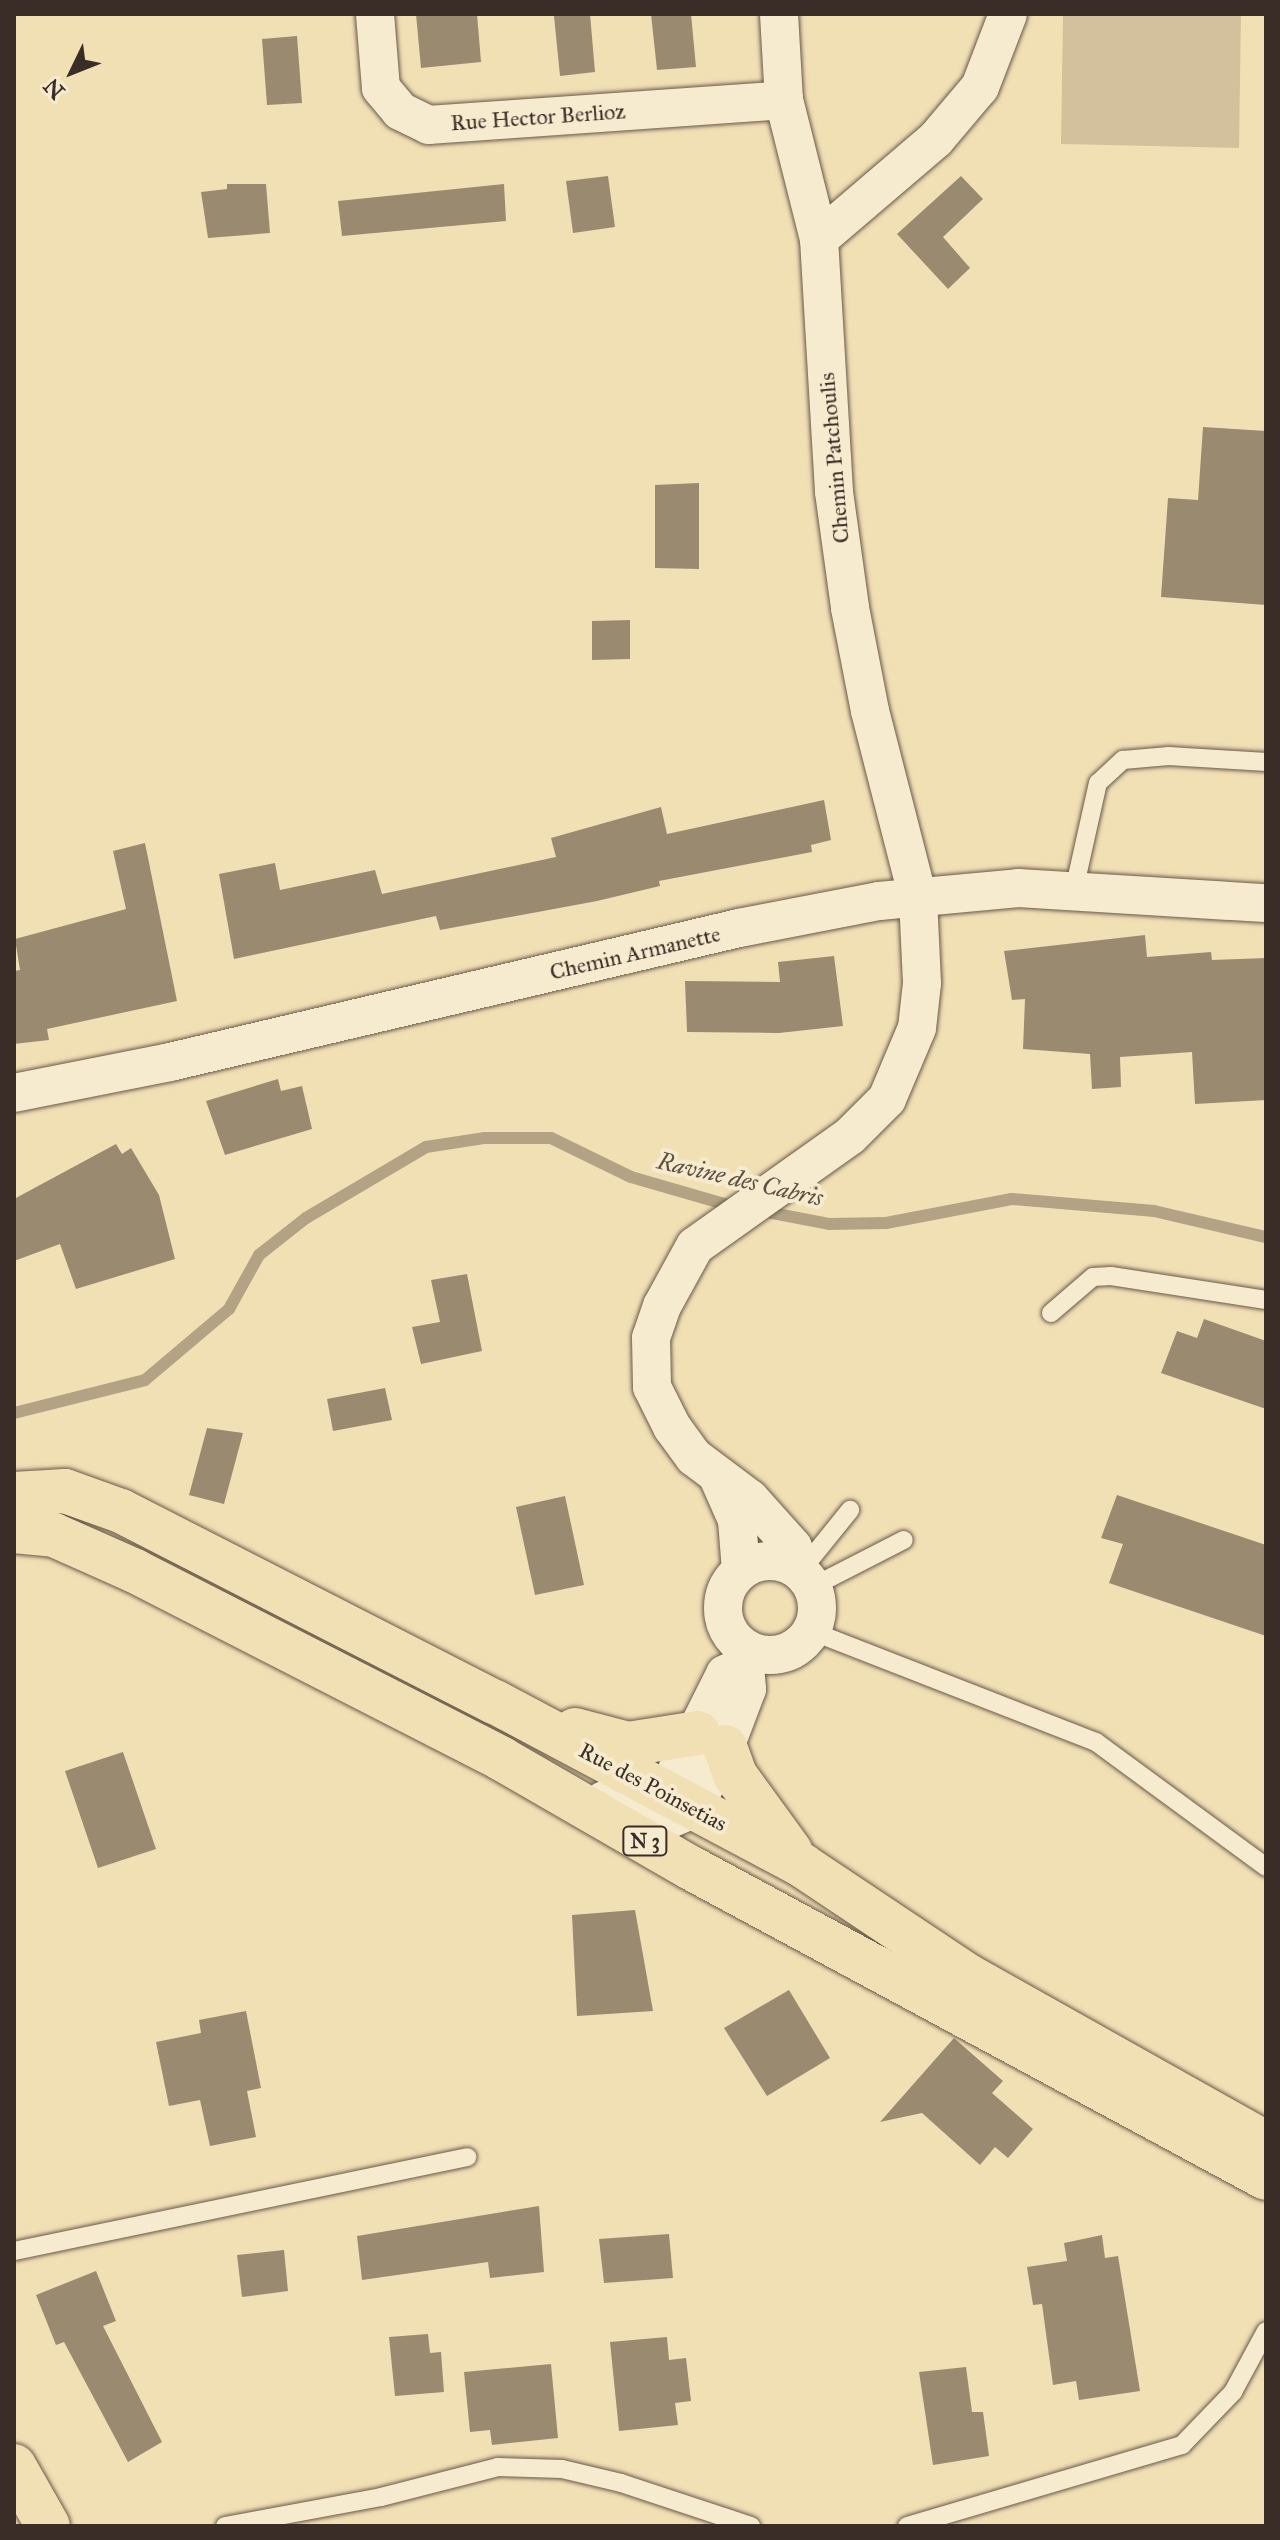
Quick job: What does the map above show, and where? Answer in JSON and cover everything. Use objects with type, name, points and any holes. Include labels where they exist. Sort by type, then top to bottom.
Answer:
[{"type":"main road","name":"Rue des Poinsetias","points":[[14,1494],[65,1491],[121,1511],[495,1702],[674,1808],[803,1866],[968,1976],[1266,2143]]},
{"type":"main road","name":"N 3","points":[[14,1531],[54,1535],[135,1571],[502,1759],[691,1868],[1266,2178]]},
{"type":"main road","points":[[495,1702],[628,1744],[712,1740],[803,1866]]},
{"type":"main road","points":[[14,2466],[48,2526]]},
{"type":"street","name":"Rue Hector Berlioz","points":[[375,14],[381,88],[400,111],[429,125],[784,100]]},
{"type":"street","name":"Chemin Patchoulis","points":[[719,1479],[694,1457],[652,1387],[651,1338],[662,1306],[695,1246],[850,1136],[887,1099],[917,1028],[922,983],[918,898],[870,711],[850,608],[834,492],[819,239],[784,100],[779,14]]},
{"type":"street","points":[[819,239],[936,139],[980,87],[1008,14]]},
{"type":"street","name":"Chemin Armanette","points":[[14,1093],[170,1062],[739,928],[918,898],[1018,888],[1266,903]]},
{"type":"street","points":[[719,1479],[737,1520],[741,1571]]},
{"type":"street","points":[[719,1479],[750,1499],[793,1547],[817,1609],[811,1631],[794,1649],[750,1659]]},
{"type":"street","points":[[691,1868],[674,1808],[712,1740],[747,1689],[750,1659],[724,1617],[727,1588],[741,1571],[763,1560],[806,1580]]},
{"type":"street","points":[[502,1759],[546,1769],[634,1815],[674,1808]]},
{"type":"lane","points":[[1074,890],[1098,783],[1123,760],[1169,756],[1266,762]]},
{"type":"lane","points":[[1051,1313],[1093,1277],[1111,1276],[1266,1300]]},
{"type":"lane","points":[[806,1580],[850,1510]]},
{"type":"lane","points":[[806,1580],[904,1540]]},
{"type":"lane","points":[[811,1631],[1096,1742],[1266,1867]]},
{"type":"lane","points":[[14,2251],[467,2157]]},
{"type":"lane","points":[[907,2526],[1182,2445],[1233,2392],[1266,2331]]},
{"type":"lane","points":[[225,2526],[381,2497],[498,2467],[562,2469],[621,2483],[751,2526]]},
{"type":"shaded area","points":[[1063,14],[1241,14],[1239,148],[1061,144]]},
{"type":"building","points":[[416,14],[477,14],[481,62],[421,68]]},
{"type":"building","points":[[590,14],[595,72],[560,76],[554,16]]},
{"type":"building","points":[[651,14],[691,14],[696,67],[657,70]]},
{"type":"building","points":[[297,36],[302,103],[267,105],[262,39]]},
{"type":"building","points":[[608,176],[615,227],[573,233],[566,181]]},
{"type":"building","points":[[961,176],[983,199],[943,237],[970,268],[948,289],[897,234]]},
{"type":"building","points":[[227,184],[266,184],[270,233],[208,238],[201,192],[227,189]]},
{"type":"building","points":[[504,184],[506,221],[342,236],[338,201]]},
{"type":"building","points":[[1203,427],[1266,431],[1266,605],[1161,597],[1168,498],[1198,500]]},
{"type":"building","points":[[699,483],[699,569],[655,568],[655,485]]},
{"type":"building","points":[[630,620],[630,659],[592,660],[592,621]]},
{"type":"building","points":[[824,800],[831,840],[811,845],[812,852],[659,881],[660,886],[597,901],[440,930],[436,916],[234,959],[219,874],[275,863],[280,890],[375,870],[382,894],[556,857],[551,838],[661,807],[667,834]]},
{"type":"building","points":[[145,843],[177,1001],[47,1029],[49,1040],[14,1044],[14,971],[20,970],[15,939],[126,909],[113,851]]},
{"type":"building","points":[[1145,935],[1147,957],[1211,952],[1212,960],[1266,958],[1266,1100],[1195,1104],[1192,1052],[1120,1057],[1121,1087],[1092,1089],[1090,1054],[1023,1049],[1025,999],[1012,1000],[1004,951]]},
{"type":"building","points":[[834,956],[843,1026],[779,1033],[687,1032],[685,981],[780,982],[778,962]]},
{"type":"building","points":[[278,1079],[281,1091],[302,1086],[312,1129],[225,1155],[206,1101]]},
{"type":"building","points":[[116,1144],[122,1154],[131,1148],[159,1195],[175,1259],[76,1289],[60,1244],[14,1261],[14,1199]]},
{"type":"building","points":[[467,1274],[482,1351],[421,1364],[412,1327],[440,1322],[431,1280]]},
{"type":"building","points":[[1204,1319],[1266,1341],[1266,1409],[1161,1373],[1177,1331],[1197,1338]]},
{"type":"building","points":[[385,1388],[392,1420],[333,1431],[327,1399]]},
{"type":"building","points":[[207,1428],[243,1433],[224,1504],[189,1495]]},
{"type":"building","points":[[1117,1495],[1266,1545],[1266,1636],[1109,1583],[1123,1544],[1101,1538]]},
{"type":"building","points":[[565,1496],[584,1585],[535,1595],[516,1507]]},
{"type":"building","points":[[123,1752],[156,1849],[98,1868],[65,1771]]},
{"type":"building","points":[[635,1910],[653,2011],[577,2016],[572,1915]]},
{"type":"building","points":[[789,1990],[830,2058],[767,2096],[724,2028]]},
{"type":"building","points":[[246,2011],[261,2088],[247,2091],[256,2137],[210,2146],[200,2100],[169,2106],[156,2042],[201,2033],[199,2020]]},
{"type":"building","points":[[954,2038],[1003,2081],[992,2093],[1033,2129],[1008,2158],[995,2147],[980,2165],[922,2113],[880,2122]]},
{"type":"building","points":[[539,2206],[544,2272],[490,2278],[488,2262],[362,2280],[357,2236]]},
{"type":"building","points":[[669,2234],[673,2278],[604,2283],[599,2239]]},
{"type":"building","points":[[1102,2235],[1105,2258],[1118,2256],[1140,2391],[1079,2400],[1076,2381],[1053,2385],[1042,2304],[1033,2305],[1027,2267],[1067,2261],[1064,2243]]},
{"type":"building","points":[[284,2250],[288,2291],[242,2297],[237,2255]]},
{"type":"building","points":[[96,2271],[116,2321],[103,2326],[162,2442],[128,2462],[64,2342],[56,2345],[36,2295]]},
{"type":"building","points":[[428,2334],[430,2353],[441,2352],[444,2392],[395,2396],[389,2337]]},
{"type":"building","points":[[667,2337],[669,2360],[686,2358],[691,2401],[675,2403],[678,2425],[619,2431],[610,2342]]},
{"type":"building","points":[[551,2364],[558,2438],[492,2445],[490,2430],[470,2432],[464,2372]]},
{"type":"building","points":[[966,2367],[972,2412],[983,2412],[989,2456],[933,2465],[919,2372]]},
{"type":"waterway","name":"Ravine des Cabris","points":[[14,1413],[145,1380],[229,1309],[259,1255],[306,1218],[426,1147],[485,1138],[551,1138],[631,1177],[735,1207]]},
{"type":"waterway","name":"Ravine des Cabris","points":[[761,1211],[829,1224],[886,1223],[1012,1199],[1154,1211],[1266,1237]]}]
